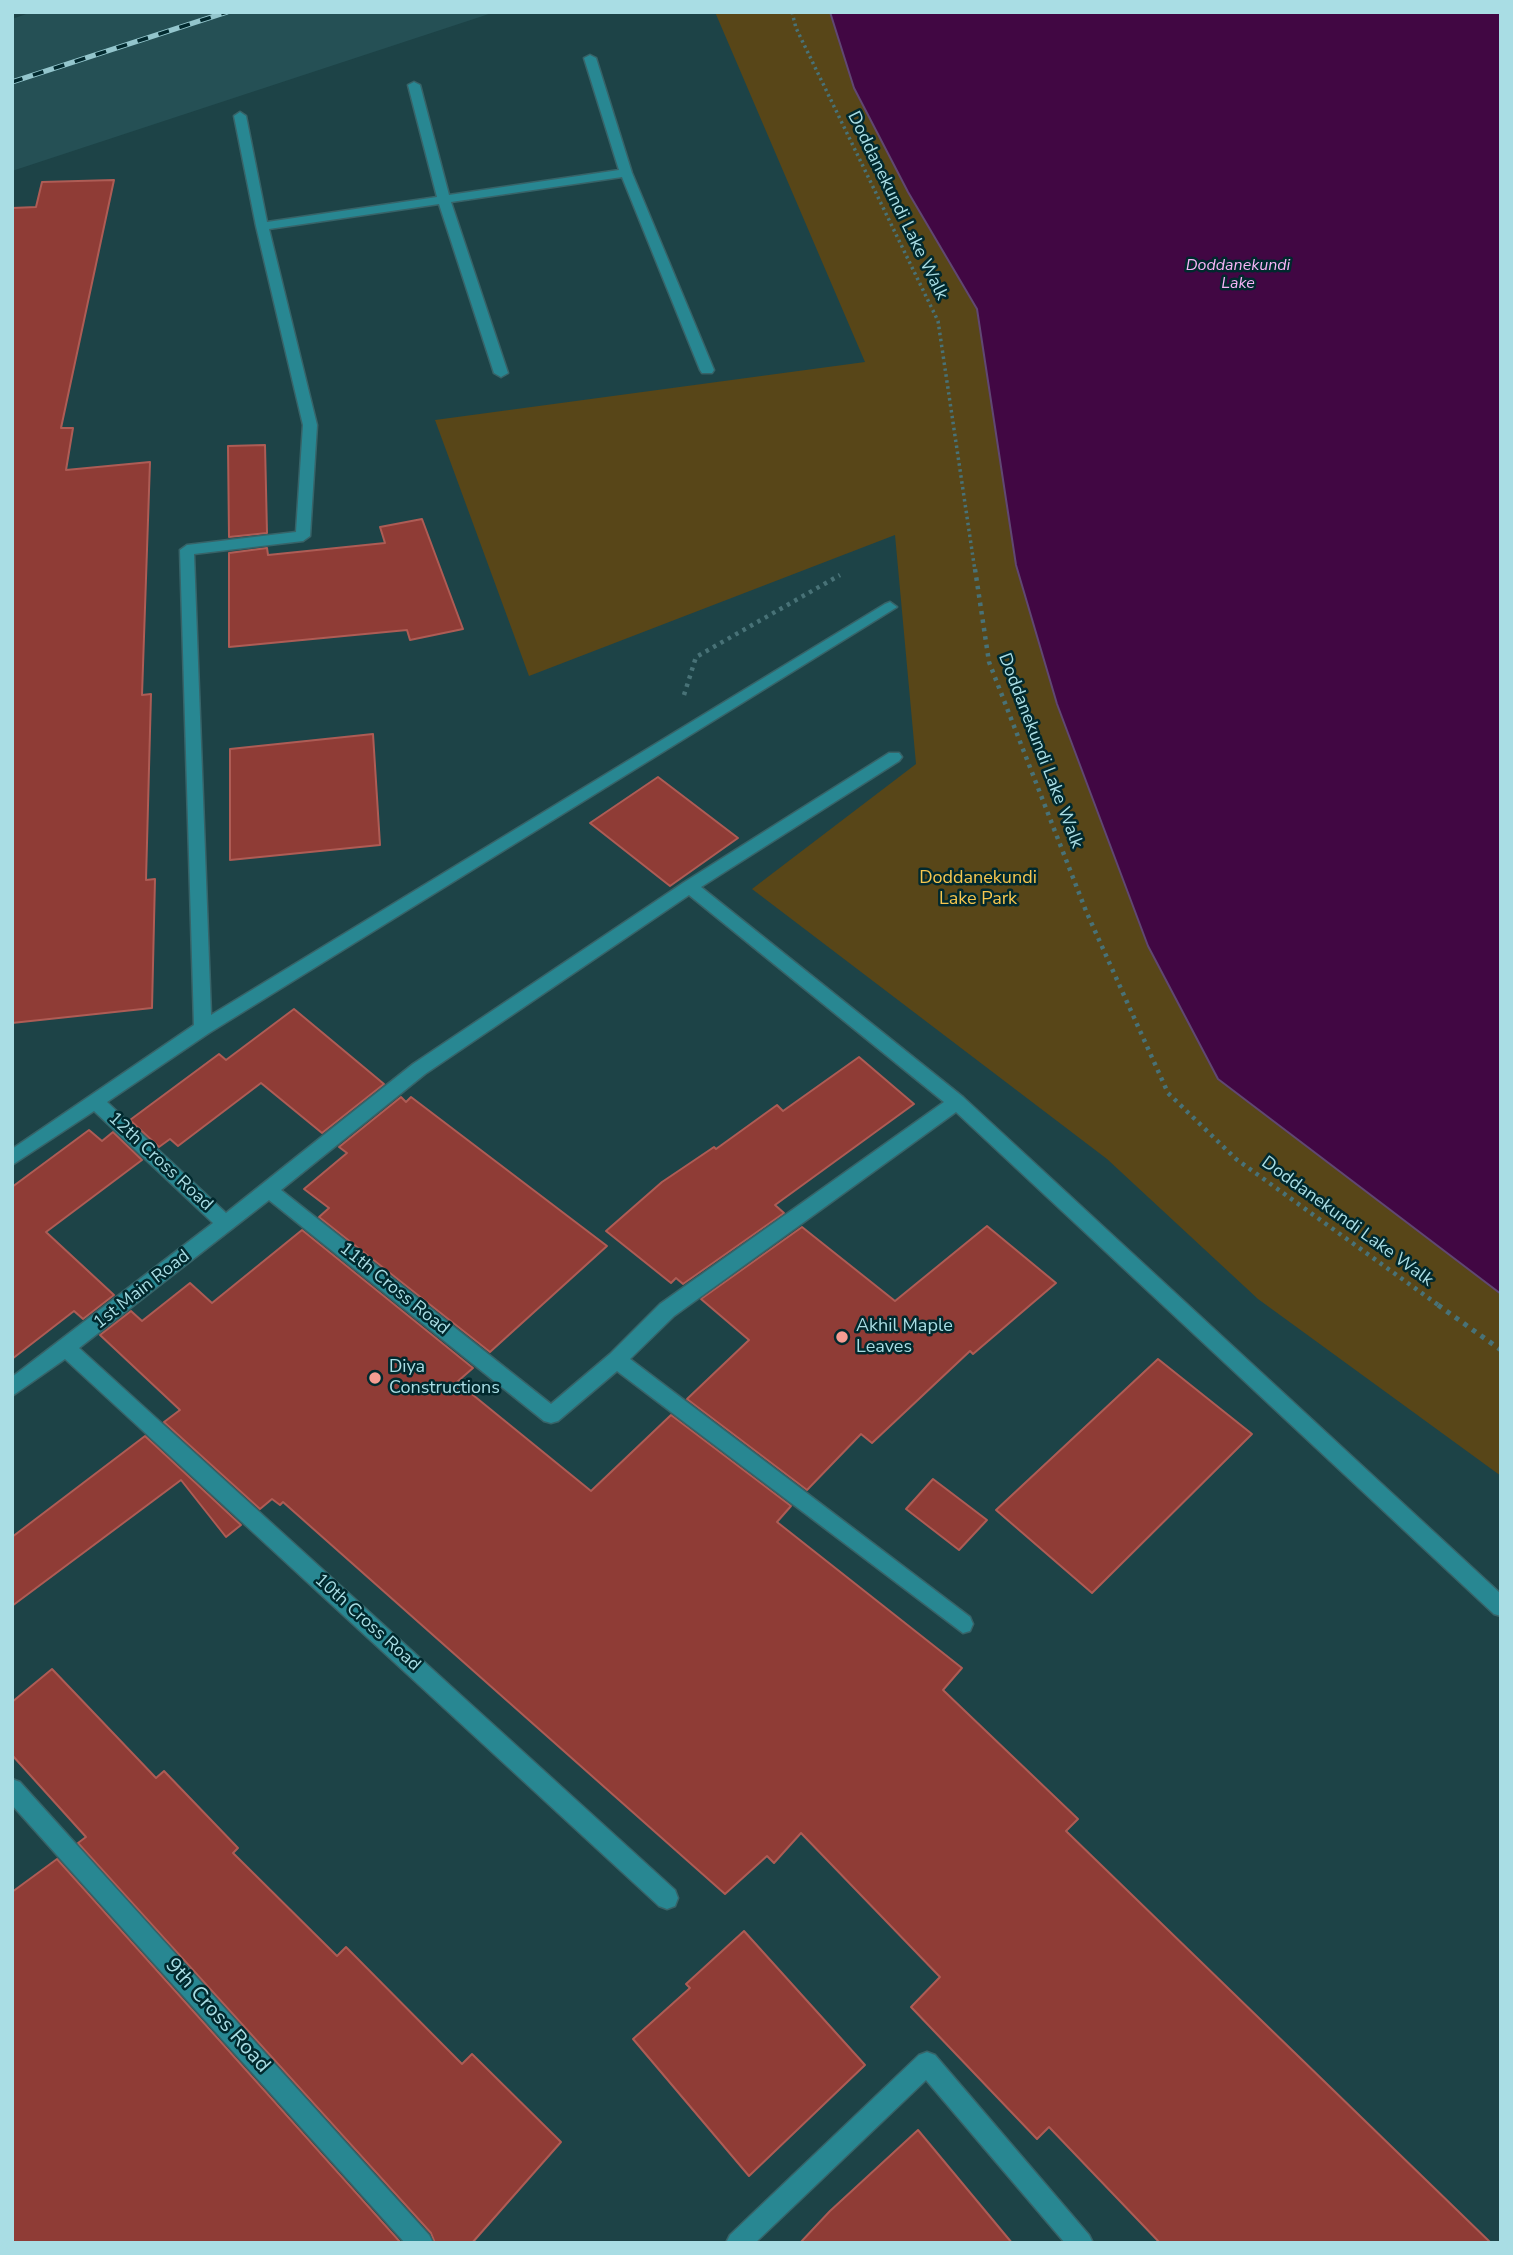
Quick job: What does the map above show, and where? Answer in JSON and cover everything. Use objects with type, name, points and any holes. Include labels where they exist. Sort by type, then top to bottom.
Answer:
[{"type":"street","points":[[590,58],[626,173],[707,370]]},
{"type":"street","points":[[414,85],[444,200],[501,373]]},
{"type":"street","points":[[203,1028],[187,550],[303,536],[310,425],[262,226],[240,116]]},
{"type":"street","points":[[262,226],[626,173]]},
{"type":"street","points":[[12,1158],[203,1028],[890,607]]},
{"type":"street","name":"1st Main Road","points":[[12,1388],[67,1349],[419,1069],[690,887],[894,757]]},
{"type":"street","points":[[690,887],[957,1102],[1501,1607]]},
{"type":"street","name":"12th Cross Road","points":[[94,1101],[226,1224]]},
{"type":"street","points":[[957,1102],[667,1310],[617,1360],[962,1624]]},
{"type":"street","name":"11th Cross Road","points":[[269,1190],[551,1415],[617,1360]]},
{"type":"street","name":"10th Cross Road","points":[[67,1349],[667,1898]]},
{"type":"street","name":"9th Cross Road","points":[[12,1789],[421,2243]]},
{"type":"street","points":[[738,2243],[927,2063],[1081,2243]]},
{"type":"path","name":"Doddanekundi Lake Walk","points":[[792,12],[796,28],[938,321],[989,662],[1086,911],[1168,1093],[1236,1158],[1501,1350]]},
{"type":"path","points":[[677,739],[685,689],[696,657],[840,575]]},
{"type":"shaded area","points":[[32,12],[495,12],[12,171],[12,19]]},
{"type":"green space","name":"Doddanekundi Lake Park","points":[[715,12],[830,12],[854,88],[908,192],[977,309],[1016,565],[1057,704],[1148,946],[1218,1079],[1501,1294],[1501,1476],[1258,1299],[1107,1159],[752,889],[916,764],[895,535],[529,676],[435,420],[865,362]]},
{"type":"water","name":"Doddanekundi Lake","points":[[830,12],[1501,12],[1501,1294],[1218,1079],[1148,946],[1057,704],[1016,565],[977,309],[908,192],[854,88]]},
{"type":"building","points":[[114,180],[61,428],[73,428],[66,470],[150,462],[142,695],[151,694],[146,880],[155,879],[152,1008],[12,1023],[12,208],[36,207],[42,182]]},
{"type":"building","points":[[265,445],[267,533],[229,537],[228,446]]},
{"type":"building","points":[[422,519],[463,629],[410,640],[407,630],[229,647],[229,553],[267,548],[268,555],[385,543],[380,527]]},
{"type":"building","points":[[373,734],[380,845],[230,860],[230,749]]},
{"type":"building","points":[[658,777],[738,838],[670,886],[590,823]]},
{"type":"building","points":[[294,1009],[384,1084],[322,1133],[261,1083],[178,1146],[170,1139],[159,1147],[130,1120],[219,1054],[226,1060]]},
{"type":"building","points":[[859,1057],[914,1104],[775,1205],[784,1213],[683,1284],[676,1278],[671,1283],[606,1231],[662,1182],[714,1147],[716,1149],[777,1105],[783,1111]]},
{"type":"building","points":[[401,1097],[406,1102],[411,1097],[607,1246],[490,1352],[319,1217],[329,1208],[304,1189],[347,1153],[339,1147]]},
{"type":"building","points":[[89,1130],[102,1141],[113,1132],[142,1160],[46,1232],[114,1295],[83,1319],[74,1311],[12,1359],[12,1187]]},
{"type":"building","points":[[987,1226],[1056,1283],[973,1354],[970,1351],[872,1443],[861,1434],[807,1490],[687,1399],[749,1340],[701,1299],[802,1227],[895,1301]]},
{"type":"building","points":[[302,1230],[473,1368],[457,1382],[591,1491],[671,1415],[791,1506],[777,1522],[962,1668],[943,1690],[1078,1819],[1066,1831],[1491,2243],[1160,2243],[1049,2127],[1037,2139],[911,2007],[940,1977],[801,1833],[774,1863],[767,1856],[725,1894],[283,1502],[280,1505],[272,1499],[260,1509],[164,1422],[180,1410],[100,1335],[131,1311],[142,1321],[190,1283],[212,1303]]},
{"type":"building","points":[[1158,1359],[1252,1434],[1092,1593],[996,1510]]},
{"type":"building","points":[[145,1436],[241,1525],[226,1537],[181,1480],[12,1606],[12,1537]]},
{"type":"building","points":[[933,1479],[987,1520],[959,1550],[906,1509]]},
{"type":"building","points":[[52,1669],[156,1778],[164,1771],[238,1848],[233,1853],[337,1956],[346,1947],[462,2064],[472,2054],[561,2142],[472,2243],[435,2243],[431,2233],[78,1843],[86,1837],[12,1755],[12,1702]]},
{"type":"building","points":[[57,1859],[401,2243],[12,2243],[12,1892]]},
{"type":"building","points":[[744,1931],[865,2065],[749,2176],[633,2039],[690,1988],[686,1984]]},
{"type":"building","points":[[918,2130],[1012,2243],[800,2243],[830,2211]]},
{"type":"railway","points":[[12,82],[227,12]]},
{"type":"place","name":"Akhil Maple Leaves","points":[[842,1337]]},
{"type":"place","name":"Diya Constructions","points":[[375,1378]]}]
